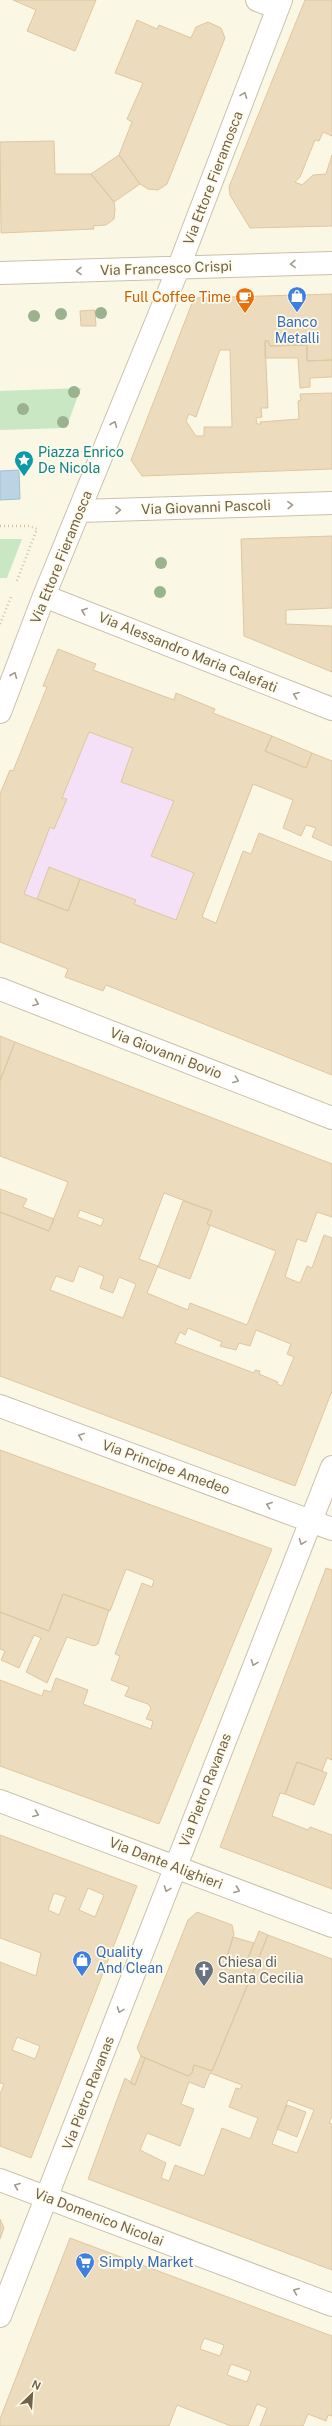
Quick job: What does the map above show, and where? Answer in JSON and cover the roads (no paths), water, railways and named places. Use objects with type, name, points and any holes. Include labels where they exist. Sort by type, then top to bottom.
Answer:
[{"type":"street","points":[[257,0],[279,4]]},
{"type":"street","name":"Via Ettore Fieramosca","points":[[0,712],[44,596],[178,269],[279,4]]},
{"type":"street","name":"Via Francesco Crispi","points":[[0,273],[178,269],[332,263]]},
{"type":"street","name":"Via Giovanni Pascoli","points":[[79,511],[332,503]]},
{"type":"street","name":"Via Alessandro Maria Calefati","points":[[44,596],[332,709]]},
{"type":"street","name":"Via Giovanni Bovio","points":[[0,989],[332,1118]]},
{"type":"street","name":"Via Principe Amedeo","points":[[0,1406],[332,1528]]},
{"type":"street","name":"Via Pietro Ravanas","points":[[0,2316],[332,1467]]},
{"type":"street","name":"Via Dante Alighieri","points":[[0,1801],[332,1926]]},
{"type":"street","name":"Via Domenico Nicolai","points":[[0,2180],[332,2305]]},
{"type":"water","points":[[19,470],[20,499],[0,500],[0,471]]},
{"type":"place","name":"Banco Metalli","points":[[297,313]]},
{"type":"place","name":"Full Coffee Time","points":[[245,314]]},
{"type":"place","name":"Piazza Enrico De Nicola","points":[[24,477]]},
{"type":"place","name":"Quality And Clean","points":[[82,1977]]},
{"type":"place","name":"Chiesa di Santa Cecilia","points":[[204,1987]]},
{"type":"place","name":"Simply Market","points":[[85,2279]]}]
